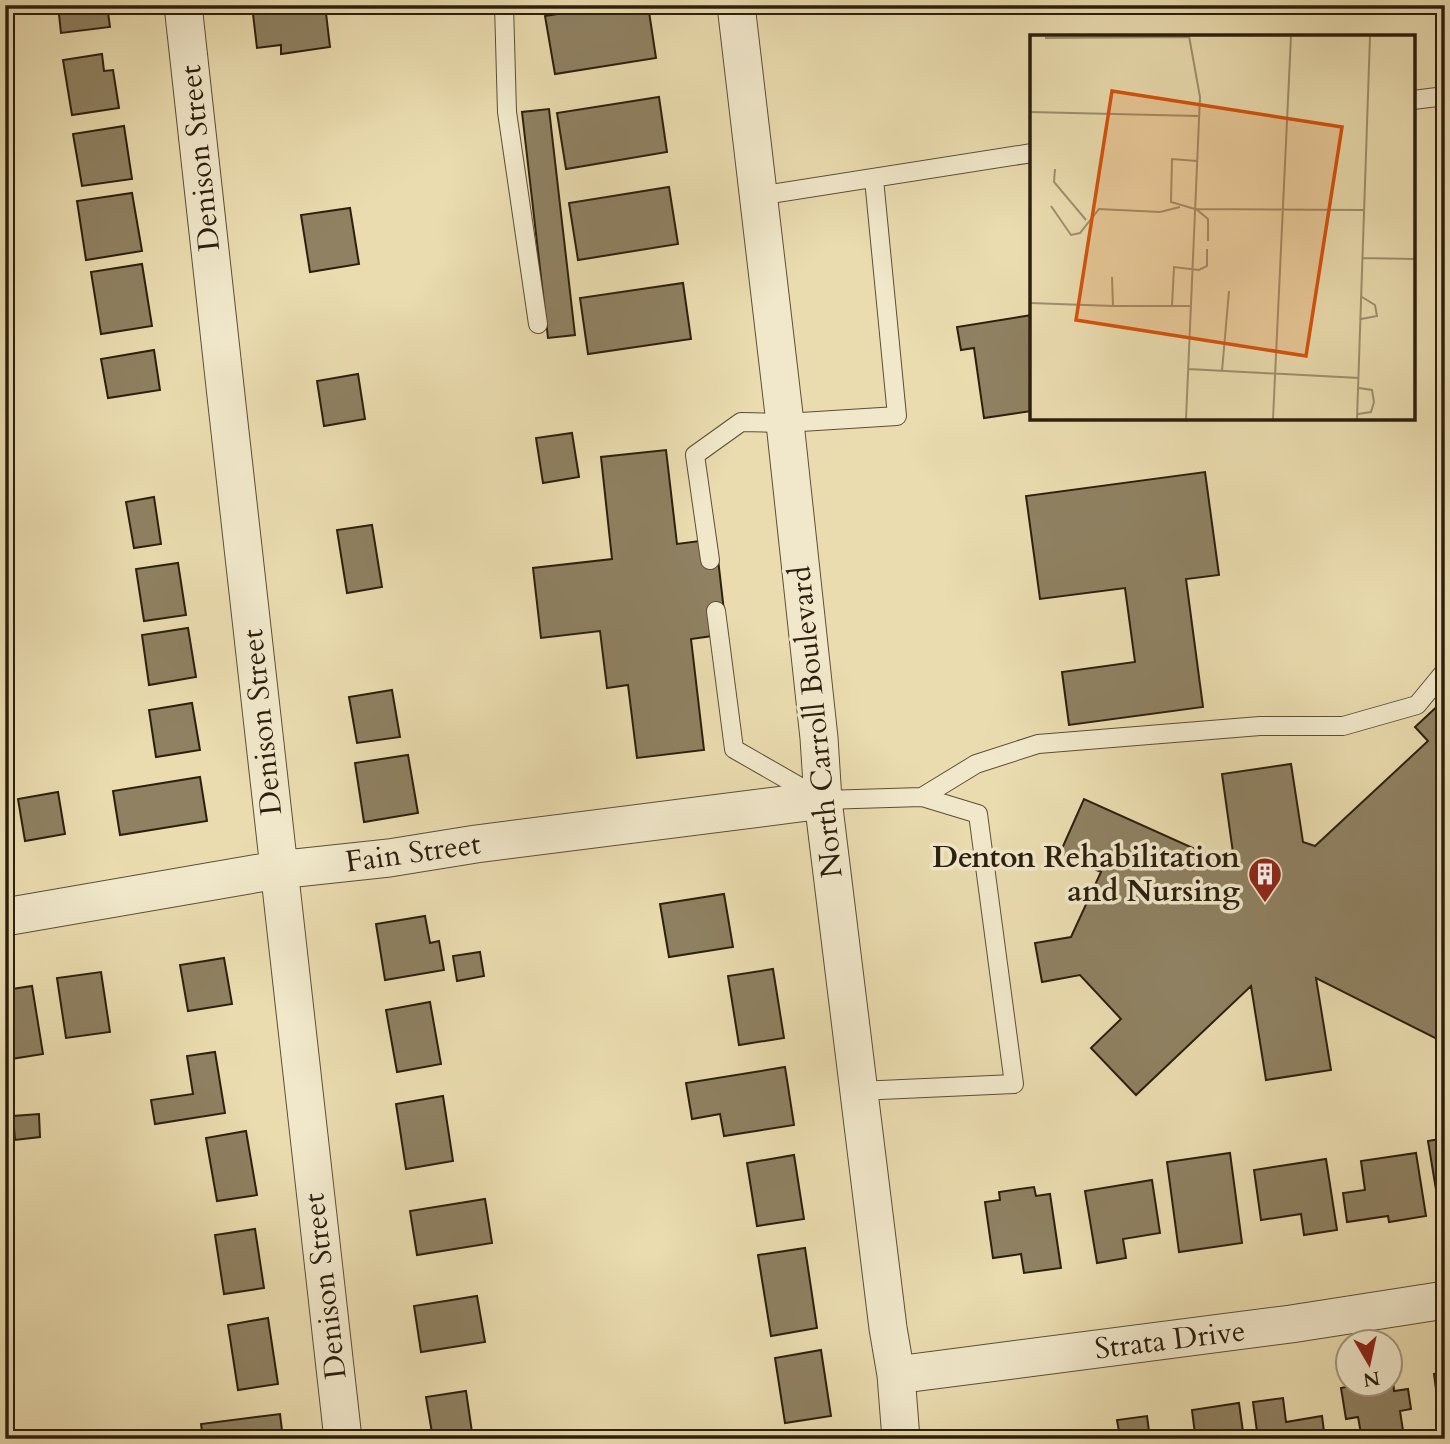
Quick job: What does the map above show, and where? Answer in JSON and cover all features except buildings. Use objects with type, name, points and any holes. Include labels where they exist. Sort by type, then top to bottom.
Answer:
[{"type":"street","name":"Denison Street","points":[[183,5],[277,870],[343,1439]]},
{"type":"street","name":"North Carroll Boulevard","points":[[736,5],[785,423],[819,738],[822,800],[896,1375],[901,1439]]},
{"type":"street","name":"Fain Street","points":[[5,917],[277,870],[389,858],[476,844],[822,800]]},
{"type":"street","name":"Strata Drive","points":[[896,1375],[1290,1324],[1445,1300]]},
{"type":"lane","points":[[504,5],[507,112],[538,324]]},
{"type":"lane","points":[[1415,100],[1445,96]]},
{"type":"lane","points":[[758,196],[1030,153]]},
{"type":"lane","points":[[710,560],[695,455],[741,422],[785,423],[897,416],[874,178]]},
{"type":"lane","points":[[716,611],[733,749],[822,800],[922,797],[978,814],[1014,1084],[858,1091]]},
{"type":"lane","points":[[922,797],[976,764],[1038,744],[1260,726],[1343,726],[1417,705],[1445,671]]},
{"type":"place","name":"Denton Rehabilitation and Nursing","points":[[1265,904]]}]
